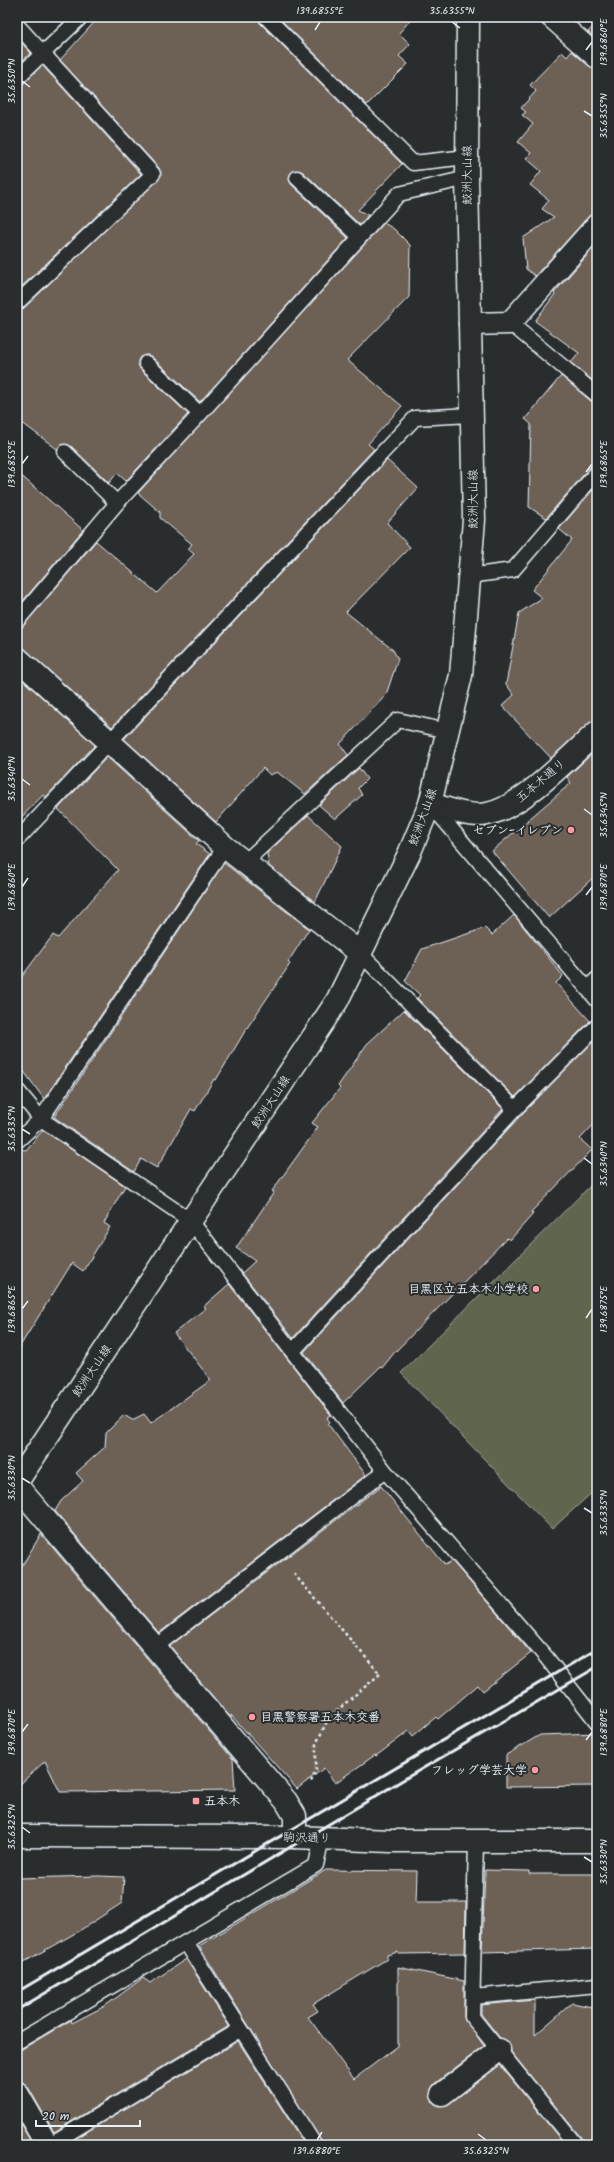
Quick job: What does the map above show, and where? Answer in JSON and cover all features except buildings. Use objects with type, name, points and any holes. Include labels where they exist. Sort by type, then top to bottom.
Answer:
[{"type":"main road","name":"鮫洲大山線","points":[[17,1482],[337,1001],[414,843],[430,804],[461,675],[474,520],[467,167],[468,17]]},
{"type":"main road","points":[[552,17],[597,57]]},
{"type":"main road","points":[[470,324],[510,323],[597,225]]},
{"type":"main road","points":[[17,658],[225,847],[360,953]]},
{"type":"main road","name":"五本木通り","points":[[430,804],[467,813],[486,815],[503,809],[520,800],[597,732]]},
{"type":"main road","points":[[17,1486],[286,1801],[295,1816],[295,1837]]},
{"type":"main road","name":"駒沢通り","points":[[17,1836],[295,1837],[390,1841],[597,1841]]},
{"type":"main road","points":[[442,2094],[499,2050]]},
{"type":"main road","points":[[17,2093],[48,2145]]},
{"type":"lane","points":[[17,78],[81,17]]},
{"type":"lane","points":[[266,17],[413,163],[467,167]]},
{"type":"lane","points":[[17,25],[153,174],[17,303]]},
{"type":"lane","points":[[17,620],[117,503],[200,414],[359,236],[399,194],[467,167]]},
{"type":"lane","points":[[297,178],[359,236]]},
{"type":"lane","points":[[510,323],[597,395]]},
{"type":"lane","points":[[146,363],[200,414]]},
{"type":"lane","points":[[17,840],[415,418],[471,415]]},
{"type":"lane","points":[[65,452],[117,503]]},
{"type":"lane","points":[[469,576],[513,570],[597,472]]},
{"type":"lane","points":[[244,862],[398,720],[447,731]]},
{"type":"lane","points":[[430,804],[592,984],[597,1000]]},
{"type":"lane","points":[[17,1141],[41,1118],[225,847]]},
{"type":"lane","points":[[360,953],[514,1109]]},
{"type":"lane","points":[[293,1351],[514,1109],[597,1026]]},
{"type":"lane","points":[[17,1090],[41,1118],[191,1222],[385,1471],[546,1657],[597,1722]]},
{"type":"lane","points":[[155,1647],[278,1555],[385,1471]]},
{"type":"lane","points":[[17,2042],[316,1865],[322,1838]]},
{"type":"lane","points":[[476,1841],[472,2017],[576,2145]]},
{"type":"lane","points":[[186,1943],[315,2145]]},
{"type":"lane","points":[[473,1997],[597,1985]]},
{"type":"lane","points":[[48,2145],[241,2029]]},
{"type":"path","points":[[278,1555],[380,1674],[329,1717],[316,1744],[316,1770],[295,1816]]},
{"type":"green space","points":[[597,1179],[597,1488],[552,1529],[401,1373]]},
{"type":"railway","points":[[17,1992],[597,1649]]},
{"type":"railway","points":[[17,2010],[413,1774],[597,1667]]},
{"type":"place","name":"セブン-イレブン","points":[[571,830]]},
{"type":"place","name":"目黒区立五本木小学校","points":[[536,1289]]},
{"type":"place","name":"目黒警察署五本木交番","points":[[252,1717]]},
{"type":"place","name":"フレッグ学芸大学","points":[[535,1770]]},
{"type":"place","name":"五本木","points":[[196,1801]]}]
